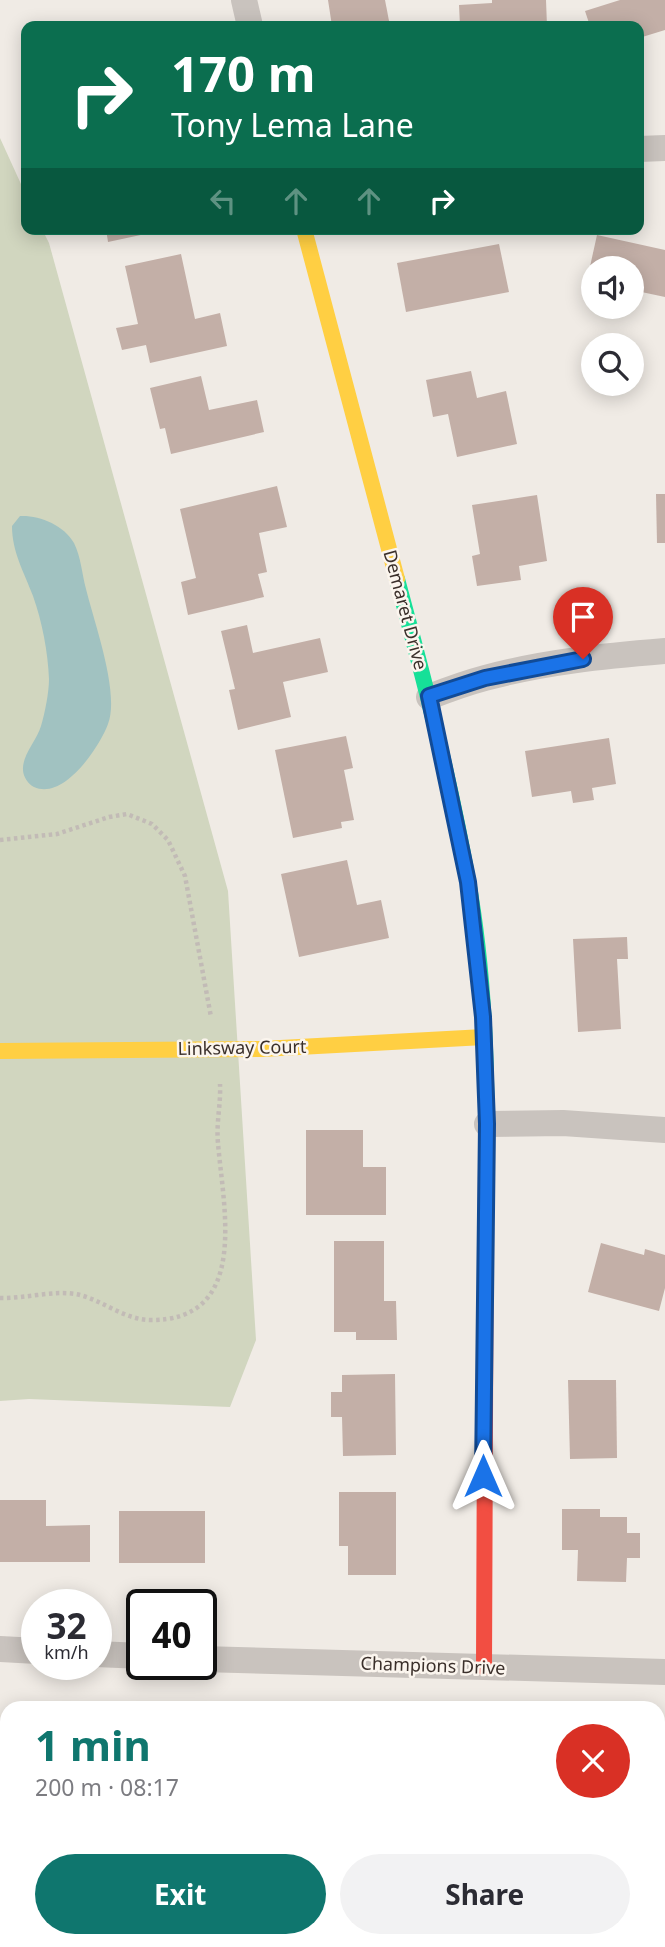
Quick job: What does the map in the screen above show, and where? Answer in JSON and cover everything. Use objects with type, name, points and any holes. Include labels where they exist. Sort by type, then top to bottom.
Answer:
[{"type":"street","points":[[244,0],[249,21]]},
{"type":"street","points":[[644,149],[665,148]]},
{"type":"street","name":"Demaret Drive","points":[[305,235],[429,696],[468,882],[477,952],[487,1124],[484,1667]]},
{"type":"street","points":[[429,696],[485,678],[545,664],[603,656],[665,652]]},
{"type":"street","name":"Linksway Court","points":[[0,1051],[262,1049],[484,1037]]},
{"type":"street","points":[[487,1124],[563,1123],[665,1129]]},
{"type":"street","points":[[0,1649],[21,1650]]},
{"type":"street","name":"Champions Drive","points":[[217,1659],[665,1671]]},
{"type":"green space","points":[[0,138],[21,184],[21,235],[45,235],[49,243],[228,891],[256,1340],[230,1407],[29,1399],[0,1401]]},
{"type":"water","points":[[20,516],[35,517],[58,526],[74,543],[111,694],[108,724],[89,757],[68,779],[45,789],[30,784],[23,770],[23,764],[42,721],[49,679],[39,616],[14,545],[12,526]]},
{"type":"building","points":[[328,0],[385,0],[389,21],[331,21]]},
{"type":"building","points":[[492,0],[546,0],[547,21],[460,21],[459,5],[492,3]]},
{"type":"building","points":[[620,0],[665,0],[665,30],[644,36],[644,21],[588,21],[585,11]]},
{"type":"building","points":[[107,235],[141,235],[108,242]]},
{"type":"building","points":[[597,235],[665,250],[665,297],[644,293],[644,256],[592,256]]},
{"type":"building","points":[[499,244],[509,292],[406,312],[397,263]]},
{"type":"building","points":[[181,254],[195,319],[220,313],[227,346],[150,363],[146,345],[122,350],[116,328],[138,324],[125,266]]},
{"type":"building","points":[[471,371],[477,398],[506,391],[517,444],[457,457],[448,414],[433,417],[426,380]]},
{"type":"building","points":[[201,376],[209,410],[257,400],[264,432],[171,454],[165,428],[160,429],[150,388]]},
{"type":"building","points":[[277,486],[287,527],[259,533],[267,572],[258,574],[264,597],[188,615],[181,582],[196,578],[180,509]]},
{"type":"building","points":[[656,494],[665,494],[665,543],[657,543]]},
{"type":"building","points":[[537,495],[547,561],[519,566],[521,580],[477,586],[472,556],[480,554],[472,505]]},
{"type":"building","points":[[247,625],[253,653],[320,638],[328,672],[283,682],[291,717],[238,730],[229,690],[235,689],[221,631]]},
{"type":"building","points":[[346,736],[353,768],[344,770],[354,820],[341,822],[342,828],[293,838],[275,750]]},
{"type":"building","points":[[609,738],[616,784],[592,788],[594,800],[573,803],[571,791],[532,797],[525,751]]},
{"type":"building","points":[[347,860],[357,905],[381,900],[389,938],[299,957],[281,874]]},
{"type":"building","points":[[627,937],[628,959],[617,959],[621,1029],[578,1032],[573,939]]},
{"type":"building","points":[[306,1130],[363,1130],[363,1167],[386,1167],[386,1215],[306,1215]]},
{"type":"building","points":[[334,1241],[384,1241],[384,1301],[396,1301],[397,1340],[356,1340],[356,1332],[334,1332]]},
{"type":"building","points":[[601,1243],[644,1255],[645,1249],[665,1255],[665,1288],[659,1311],[588,1292]]},
{"type":"building","points":[[395,1374],[396,1455],[343,1456],[342,1417],[331,1417],[331,1392],[342,1392],[342,1375]]},
{"type":"building","points":[[568,1380],[616,1380],[617,1458],[570,1459]]},
{"type":"building","points":[[339,1492],[396,1492],[396,1575],[348,1575],[348,1546],[339,1546]]},
{"type":"building","points":[[0,1500],[46,1500],[46,1526],[90,1525],[90,1562],[0,1562]]},
{"type":"building","points":[[562,1509],[600,1509],[600,1517],[627,1517],[627,1533],[640,1533],[640,1558],[627,1558],[626,1582],[577,1581],[578,1550],[562,1550]]},
{"type":"building","points":[[119,1511],[205,1511],[205,1563],[119,1563]]},
{"type":"traffic: fast","points":[[397,579],[445,767],[474,916],[484,1024],[486,1168]]},
{"type":"traffic: slow","points":[[306,235],[397,579]]},
{"type":"traffic: slow","points":[[0,1051],[262,1049],[484,1037]]},
{"type":"traffic: jam","points":[[484,1667],[486,1168]]},
{"type":"route","points":[[483,1476],[487,1124],[483,1017],[468,882],[429,696],[485,678],[545,664],[583,659]]}]
